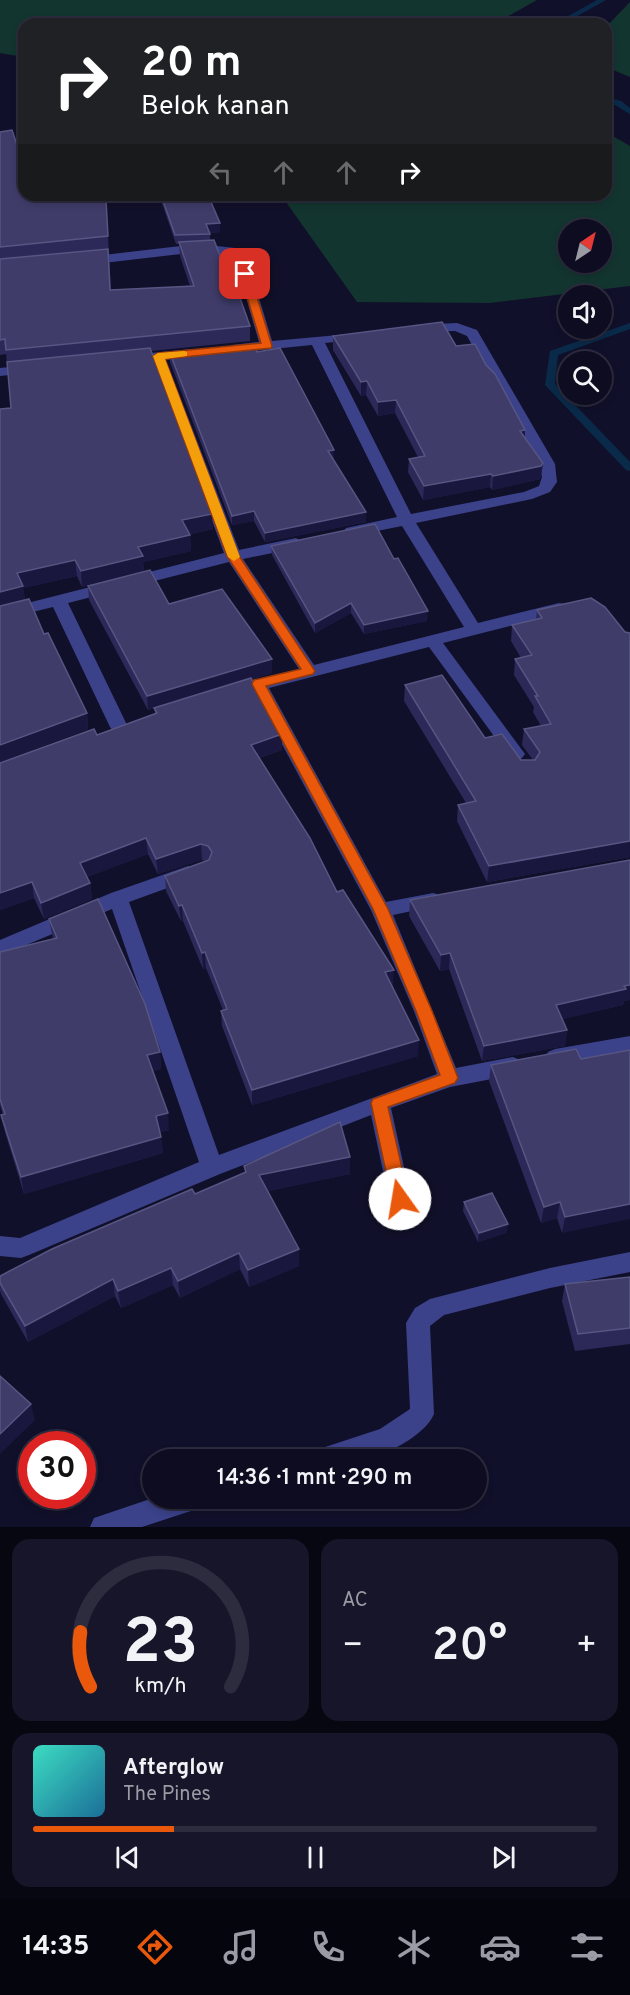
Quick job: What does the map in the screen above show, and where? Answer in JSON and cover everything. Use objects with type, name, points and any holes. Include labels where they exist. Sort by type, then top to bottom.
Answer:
[{"type":"street","points":[[75,262],[198,248],[230,251],[242,261],[267,346]]},
{"type":"street","points":[[337,534],[527,496],[545,489],[552,476],[472,333],[457,327],[446,326],[404,330]]},
{"type":"street","points":[[113,361],[371,334]]},
{"type":"street","points":[[317,341],[406,520],[474,630]]},
{"type":"street","points":[[158,356],[233,556],[309,671]]},
{"type":"street","points":[[0,372],[45,368]]},
{"type":"street","points":[[0,615],[233,556],[314,539]]},
{"type":"street","points":[[58,600],[114,729],[141,720]]},
{"type":"street","points":[[215,697],[258,684],[577,604]]},
{"type":"street","points":[[433,641],[527,769]]},
{"type":"street","points":[[258,684],[381,909],[450,1078]]},
{"type":"street","points":[[0,948],[118,898],[201,869]]},
{"type":"street","points":[[118,898],[212,1167]]},
{"type":"street","points":[[381,909],[449,898]]},
{"type":"street","points":[[0,1246],[21,1248],[212,1167],[450,1078],[630,1044]]},
{"type":"street","points":[[379,1103],[400,1199]]},
{"type":"street","points":[[353,1449],[410,1426],[422,1414],[418,1323],[423,1316],[438,1306],[550,1278],[630,1262]]},
{"type":"street","points":[[103,1527],[159,1509]]},
{"type":"green space","points":[[0,0],[537,0],[505,18],[18,18],[18,56],[0,53]]},
{"type":"green space","points":[[630,2],[630,77],[612,70],[612,21]]},
{"type":"green space","points":[[612,136],[630,146],[630,286],[612,288],[612,285],[558,285],[558,295],[490,303],[357,302],[285,201],[612,201]]},
{"type":"building","points":[[12,130],[18,148],[18,201],[106,201],[108,236],[0,247],[0,132]]},
{"type":"building","points":[[163,201],[211,201],[220,223],[206,224],[210,234],[175,235]]},
{"type":"building","points":[[214,240],[232,288],[236,287],[250,326],[6,350],[5,339],[0,340],[0,259],[108,249],[110,290],[194,286],[179,242]]},
{"type":"building","points":[[442,322],[456,346],[475,344],[486,365],[495,374],[525,430],[520,431],[543,463],[541,466],[424,486],[409,459],[425,456],[396,400],[378,402],[367,381],[361,382],[333,336]]},
{"type":"building","points":[[255,345],[257,352],[280,348],[334,450],[328,451],[366,512],[265,533],[254,511],[232,516],[170,353]]},
{"type":"building","points":[[150,348],[212,514],[182,520],[190,535],[138,547],[143,556],[81,571],[75,560],[17,573],[23,586],[0,592],[0,409],[11,408],[7,362]]},
{"type":"building","points":[[375,524],[394,559],[398,558],[428,611],[364,625],[351,603],[315,623],[271,546]]},
{"type":"building","points":[[150,570],[169,604],[222,589],[272,659],[147,696],[88,586]]},
{"type":"building","points":[[591,598],[605,607],[625,632],[630,633],[630,841],[489,866],[458,805],[476,801],[405,685],[442,675],[485,738],[502,734],[521,760],[535,760],[540,752],[524,729],[551,724],[535,696],[538,696],[515,659],[532,655],[512,625],[542,618],[537,610]]},
{"type":"building","points":[[29,599],[44,634],[48,633],[87,713],[0,745],[0,606]]},
{"type":"building","points":[[251,678],[282,734],[251,745],[310,838],[337,892],[343,890],[394,970],[385,972],[419,1040],[252,1090],[221,1011],[227,1009],[205,952],[202,953],[182,905],[179,906],[165,876],[209,860],[212,852],[208,846],[201,844],[156,859],[146,838],[80,863],[90,883],[41,903],[32,882],[0,893],[0,763],[94,729],[97,735],[157,713],[154,708]]},
{"type":"building","points":[[630,860],[630,985],[624,986],[626,989],[556,1005],[567,1030],[484,1046],[450,953],[441,955],[410,900]]},
{"type":"building","points":[[98,899],[145,1004],[160,1052],[147,1055],[168,1113],[156,1116],[161,1137],[21,1177],[1,1115],[5,1114],[0,1099],[0,952],[57,938],[49,919]]},
{"type":"building","points":[[576,1049],[581,1059],[630,1050],[630,1204],[565,1217],[560,1202],[544,1207],[491,1065]]},
{"type":"building","points":[[340,1122],[350,1157],[259,1175],[299,1249],[248,1270],[239,1253],[178,1281],[171,1268],[118,1291],[113,1279],[25,1326],[0,1283],[0,1276],[52,1249],[192,1189],[195,1194],[246,1172],[244,1166]]},
{"type":"building","points":[[492,1193],[508,1224],[479,1233],[464,1202]]},
{"type":"building","points":[[630,1277],[630,1328],[578,1334],[565,1284]]},
{"type":"building","points":[[0,1376],[31,1404],[0,1434]]},
{"type":"waterway","points":[[569,18],[602,0]]},
{"type":"waterway","points":[[612,101],[630,112]]},
{"type":"waterway","points":[[630,326],[553,353],[550,385],[630,468]]},
{"type":"slow traffic","points":[[184,354],[158,356],[234,557]]},
{"type":"route","points":[[245,274],[267,346],[158,356],[233,556],[309,671],[258,684],[381,909],[450,1078],[379,1103],[400,1199]]}]
